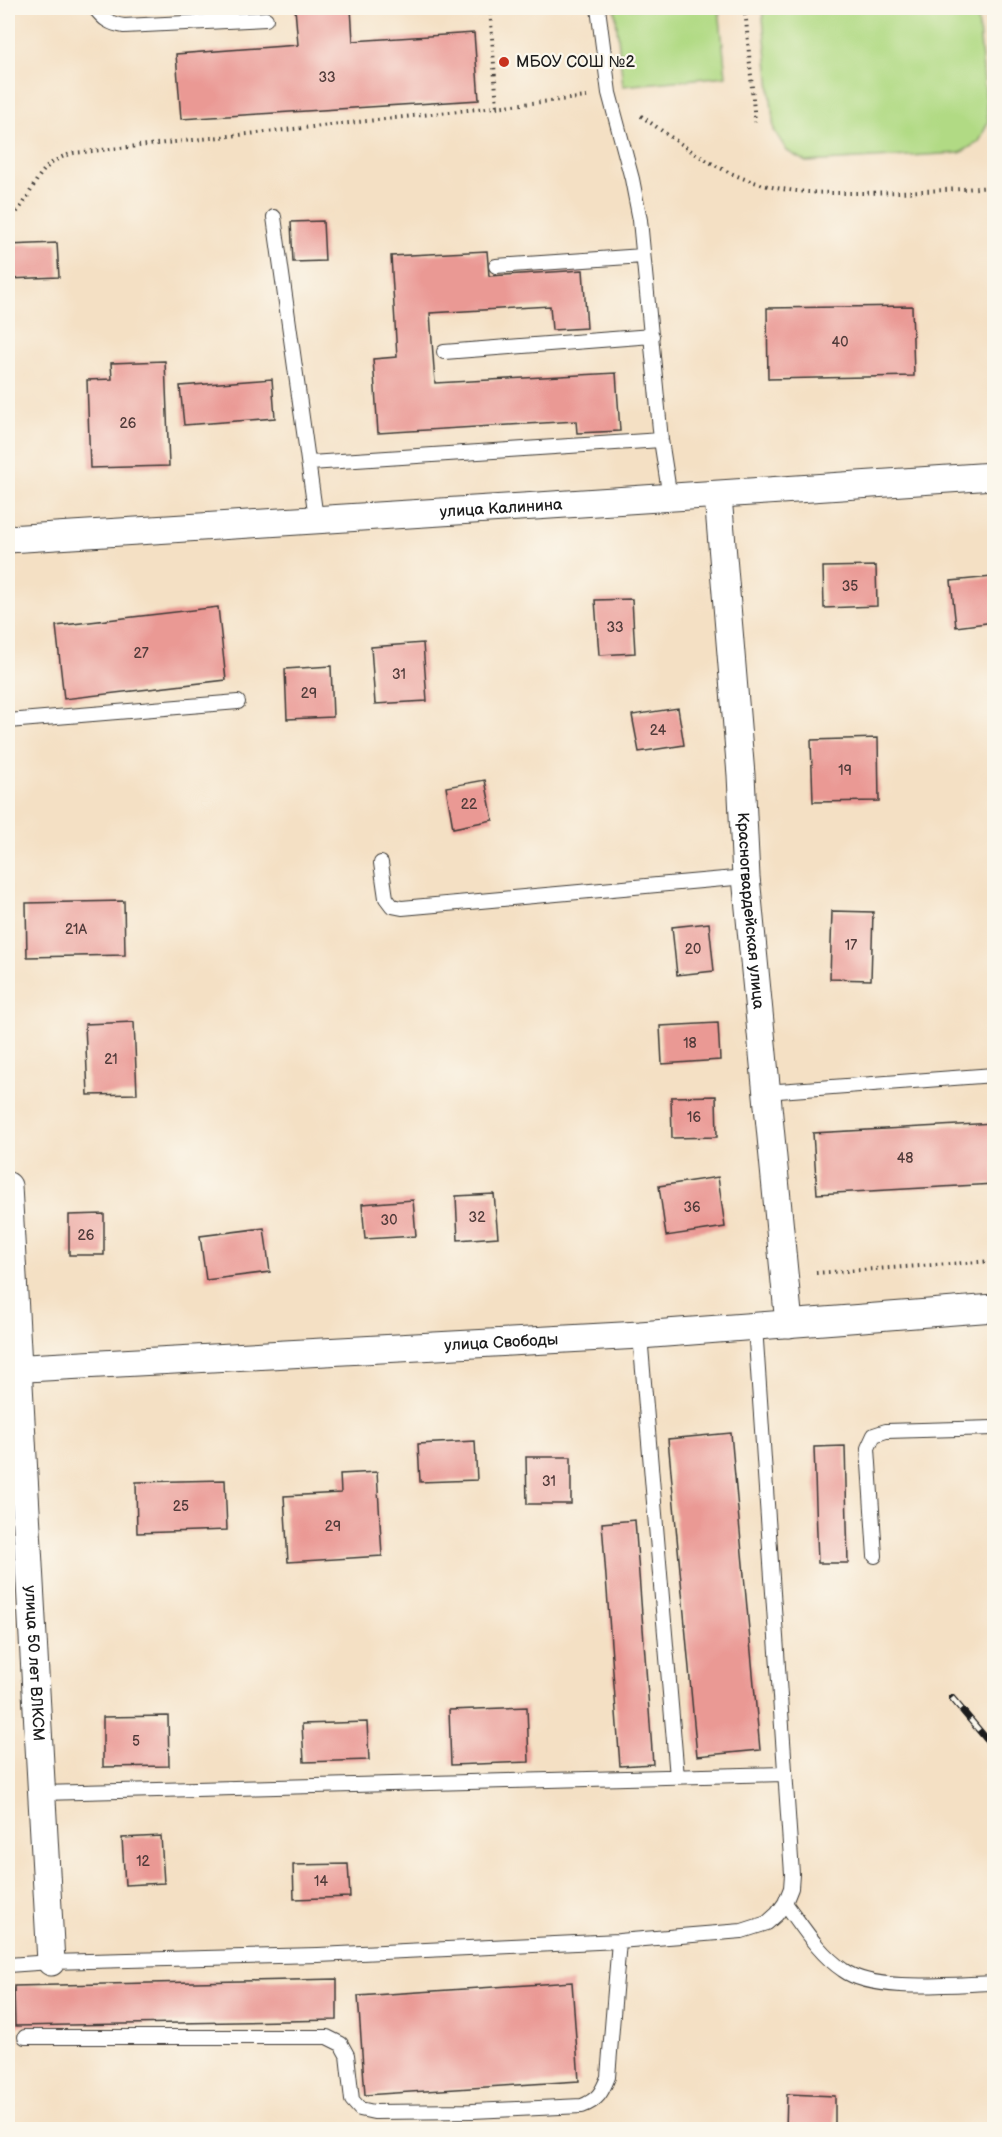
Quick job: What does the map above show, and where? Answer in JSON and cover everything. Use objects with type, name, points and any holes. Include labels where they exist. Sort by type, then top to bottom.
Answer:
[{"type":"street","name":"улица Калинина","points":[[8,539],[316,518],[718,496],[994,476]]},
{"type":"street","name":"Красногвардейская улица","points":[[718,496],[741,775],[746,877],[789,1324]]},
{"type":"street","name":"улица 50 лет ВЛКСМ","points":[[8,1186],[13,1369],[42,1793],[51,1962]]},
{"type":"street","name":"улица Свободы","points":[[13,1369],[640,1335],[994,1308]]},
{"type":"lane","points":[[95,8],[111,24],[124,26],[266,19]]},
{"type":"lane","points":[[598,8],[609,93],[632,179],[640,220],[661,440],[670,498]]},
{"type":"lane","points":[[274,217],[316,518]]},
{"type":"lane","points":[[496,266],[644,255]]},
{"type":"lane","points":[[444,352],[652,336]]},
{"type":"lane","points":[[310,463],[661,440]]},
{"type":"lane","points":[[8,721],[238,702]]},
{"type":"lane","points":[[381,863],[386,898],[392,906],[402,908],[746,877]]},
{"type":"lane","points":[[765,1092],[994,1075]]},
{"type":"lane","points":[[8,1965],[318,1955],[619,1941],[749,1929],[767,1923],[785,1904],[791,1888],[792,1874],[755,1326]]},
{"type":"lane","points":[[640,1335],[677,1777]]},
{"type":"lane","points":[[875,1556],[868,1448],[874,1435],[886,1431],[994,1428]]},
{"type":"lane","points":[[42,1793],[784,1774]]},
{"type":"lane","points":[[785,1904],[822,1953],[844,1971],[862,1980],[886,1985],[994,1983]]},
{"type":"lane","points":[[25,2037],[327,2037],[341,2044],[347,2055],[352,2100],[360,2109],[374,2112],[472,2111],[582,2106],[593,2101],[602,2093],[608,2078],[619,1941]]},
{"type":"path","points":[[490,8],[497,107]]},
{"type":"path","points":[[745,8],[755,122]]},
{"type":"path","points":[[8,220],[20,207],[47,166],[58,157],[74,153],[609,93],[706,162],[753,182],[784,190],[815,193],[913,192],[994,186]]},
{"type":"path","points":[[784,1275],[994,1261]]},
{"type":"green space","points":[[615,8],[719,8],[726,76],[623,86]]},
{"type":"green space","points":[[762,8],[977,8],[988,122],[979,142],[960,153],[806,162],[787,151],[774,130]]},
{"type":"building","points":[[295,8],[351,8],[353,41],[474,33],[479,100],[181,119],[176,54],[298,45]]},
{"type":"building","points":[[323,221],[325,261],[293,262],[291,222]]},
{"type":"building","points":[[57,243],[59,277],[8,279],[8,245]]},
{"type":"building","points":[[487,251],[489,276],[583,270],[587,328],[552,330],[550,306],[430,313],[435,383],[616,373],[620,431],[577,433],[576,421],[378,433],[373,359],[397,357],[391,256]]},
{"type":"building","points":[[912,306],[914,376],[768,379],[767,308]]},
{"type":"building","points":[[165,361],[169,466],[90,468],[87,380],[112,379],[111,363]]},
{"type":"building","points":[[272,379],[275,418],[184,425],[180,386]]},
{"type":"building","points":[[876,566],[877,606],[824,608],[823,567]]},
{"type":"building","points":[[992,577],[994,622],[956,627],[951,581]]},
{"type":"building","points":[[632,599],[635,653],[599,655],[595,600]]},
{"type":"building","points":[[218,607],[226,680],[64,699],[56,626]]},
{"type":"building","points":[[423,643],[427,701],[375,704],[371,647]]},
{"type":"building","points":[[331,666],[333,717],[287,719],[285,669]]},
{"type":"building","points":[[678,708],[684,745],[639,752],[632,715]]},
{"type":"building","points":[[878,738],[879,801],[813,802],[811,740]]},
{"type":"building","points":[[485,780],[493,820],[453,828],[446,787]]},
{"type":"building","points":[[124,901],[125,955],[27,957],[26,903]]},
{"type":"building","points":[[832,911],[873,912],[871,980],[830,979]]},
{"type":"building","points":[[709,923],[714,971],[677,975],[672,927]]},
{"type":"building","points":[[134,1022],[137,1094],[88,1095],[85,1024]]},
{"type":"building","points":[[718,1023],[720,1060],[662,1064],[660,1026]]},
{"type":"building","points":[[716,1096],[717,1137],[672,1138],[671,1097]]},
{"type":"building","points":[[994,1123],[994,1184],[817,1194],[813,1133]]},
{"type":"building","points":[[718,1177],[725,1227],[666,1236],[659,1186]]},
{"type":"building","points":[[494,1194],[498,1237],[458,1240],[456,1196]]},
{"type":"building","points":[[413,1200],[416,1236],[365,1239],[362,1204]]},
{"type":"building","points":[[104,1214],[104,1255],[69,1255],[69,1215]]},
{"type":"building","points":[[264,1228],[270,1272],[206,1280],[200,1236]]},
{"type":"building","points":[[731,1433],[760,1750],[697,1756],[668,1439]]},
{"type":"building","points":[[475,1441],[477,1480],[420,1482],[418,1444]]},
{"type":"building","points":[[845,1446],[848,1563],[818,1563],[814,1447]]},
{"type":"building","points":[[526,1457],[571,1457],[571,1504],[527,1504]]},
{"type":"building","points":[[377,1472],[382,1556],[288,1562],[284,1496],[341,1493],[340,1474]]},
{"type":"building","points":[[225,1480],[227,1530],[137,1533],[136,1482]]},
{"type":"building","points":[[635,1520],[653,1764],[620,1766],[602,1523]]},
{"type":"building","points":[[527,1707],[529,1762],[451,1765],[449,1710]]},
{"type":"building","points":[[168,1716],[169,1766],[103,1767],[103,1717]]},
{"type":"building","points":[[367,1722],[369,1760],[304,1762],[302,1724]]},
{"type":"building","points":[[161,1836],[164,1883],[125,1885],[122,1838]]},
{"type":"building","points":[[348,1864],[350,1897],[294,1899],[293,1865]]},
{"type":"building","points":[[337,1979],[337,2020],[15,2026],[14,1986]]},
{"type":"building","points":[[572,1982],[579,2081],[365,2095],[358,1996]]},
{"type":"building","points":[[787,2094],[835,2096],[835,2130],[786,2130]]},
{"type":"railway","points":[[952,1698],[994,1748]]},
{"type":"place","name":"МБОУ СОШ №2","points":[[504,62]]}]
